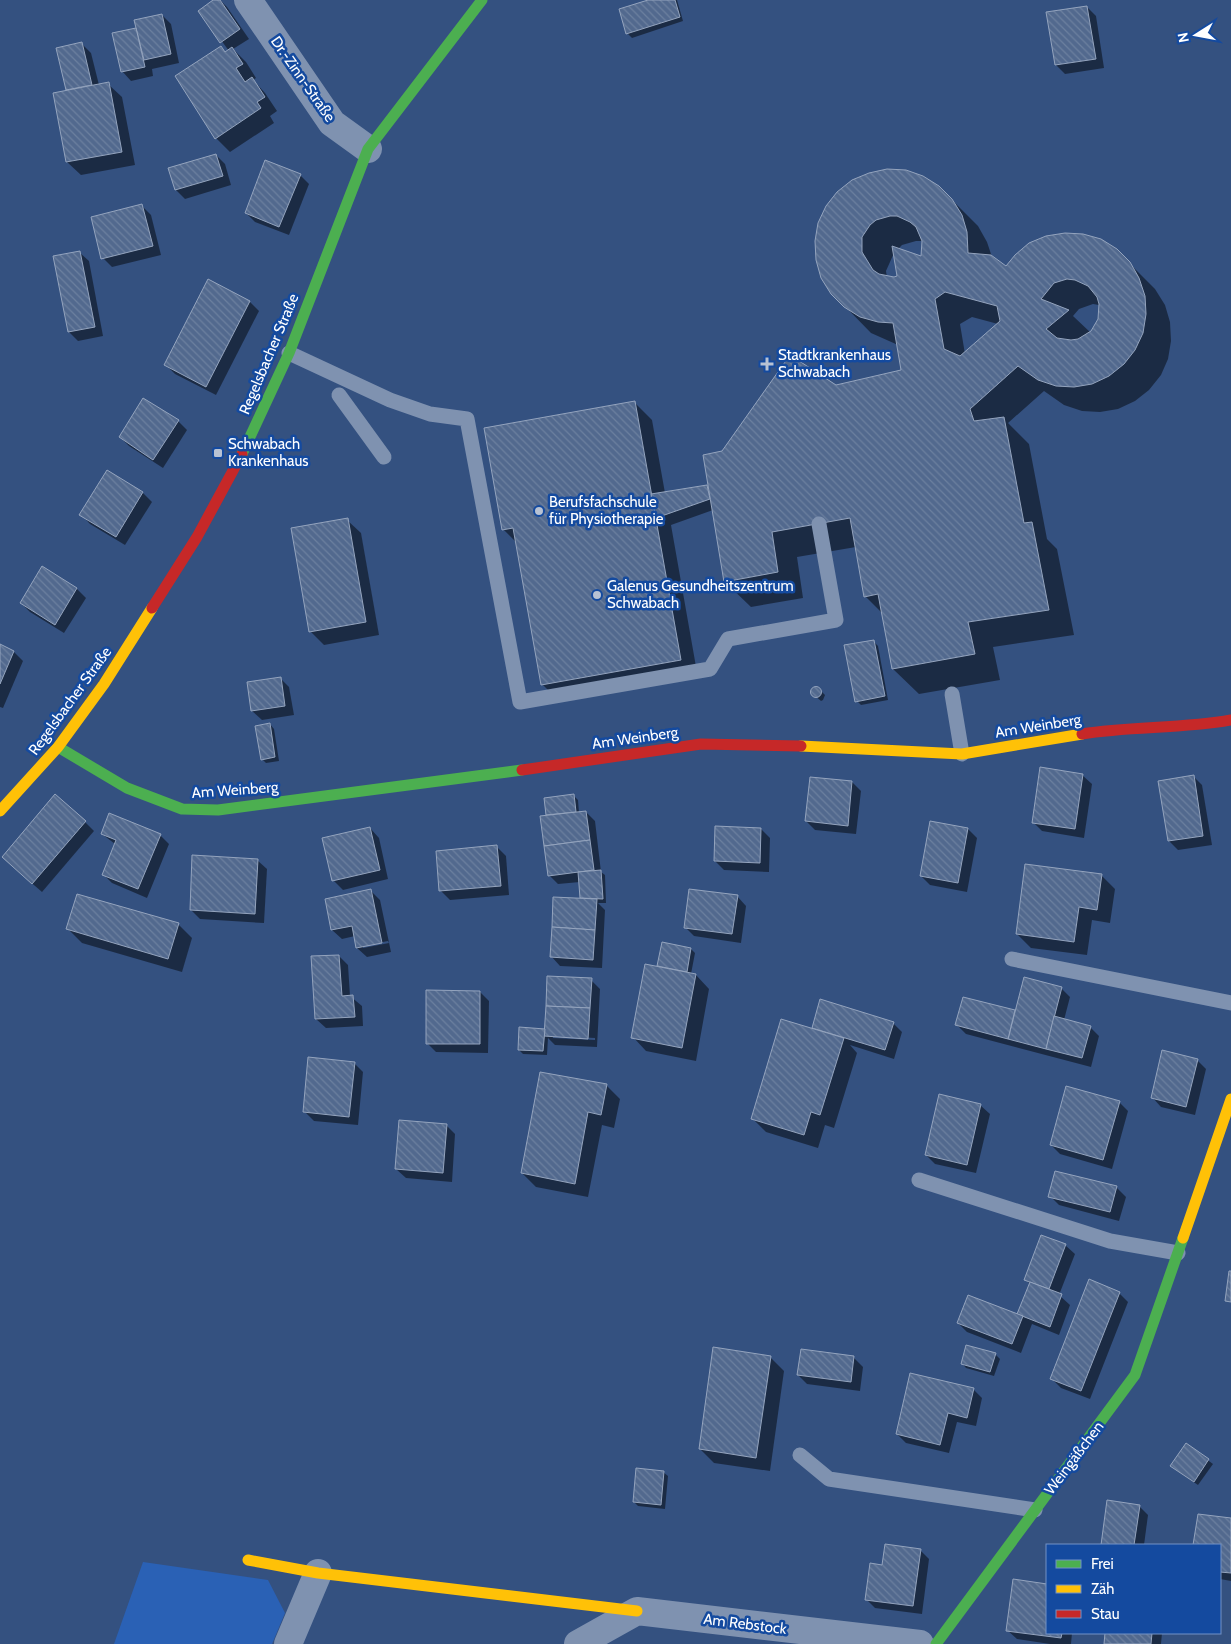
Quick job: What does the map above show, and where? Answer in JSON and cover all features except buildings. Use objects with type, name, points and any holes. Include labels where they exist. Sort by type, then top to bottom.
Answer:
[{"type":"street","name":"Dr.-Zinn-Straße","points":[[248,0],[332,123],[368,149]]},
{"type":"street","name":"Regelsbacher Straße","points":[[4,801],[58,747],[104,684],[198,537],[247,445],[289,354],[368,149],[482,0]]},
{"type":"street","name":"Am Weinberg","points":[[58,747],[136,791],[182,809],[218,810],[388,789],[701,744],[848,748],[962,754],[1116,729],[1209,724],[1231,720]]},
{"type":"street","name":"Weingäßchen","points":[[936,1644],[1135,1376],[1231,1099]]},
{"type":"street","points":[[248,1560],[318,1574],[637,1611]]},
{"type":"street","points":[[288,1644],[318,1574]]},
{"type":"street","points":[[578,1644],[637,1611]]},
{"type":"street","name":"Am Rebstock","points":[[637,1611],[920,1644]]},
{"type":"lane","points":[[289,354],[390,400],[430,414],[467,419],[520,702],[710,669],[728,639],[836,620],[819,524]]},
{"type":"lane","points":[[340,394],[384,457]]},
{"type":"lane","points":[[952,694],[962,754]]},
{"type":"lane","points":[[1012,959],[1231,1003]]},
{"type":"lane","points":[[919,1180],[1110,1242],[1178,1253]]},
{"type":"lane","points":[[800,1455],[829,1479],[1035,1510]]},
{"type":"shaded area","points":[[143,1562],[268,1580],[285,1613],[272,1644],[114,1644]]},
{"type":"traffic: fast","points":[[242,454],[289,353],[368,149],[482,0]]},
{"type":"traffic: fast","points":[[58,747],[127,788],[182,809],[218,810],[522,770]]},
{"type":"traffic: fast","points":[[936,1644],[1135,1375],[1183,1238]]},
{"type":"traffic: slow","points":[[0,811],[58,747],[104,684],[152,608]]},
{"type":"traffic: slow","points":[[801,746],[962,754],[1082,734]]},
{"type":"traffic: slow","points":[[1183,1238],[1231,1099]]},
{"type":"traffic: slow","points":[[248,1560],[318,1573],[637,1611]]},
{"type":"traffic: jam","points":[[152,608],[197,537],[242,454]]},
{"type":"traffic: jam","points":[[1082,734],[1194,725],[1231,720]]},
{"type":"traffic: jam","points":[[522,770],[701,744],[801,746]]},
{"type":"place","name":"Stadtkrankenhaus Schwabach","points":[[767,364]]},
{"type":"place","name":"Schwabach Krankenhaus","points":[[218,453]]},
{"type":"place","name":"Berufsfachschule für Physiotherapie","points":[[539,511]]},
{"type":"place","name":"Galenus Gesundheitszentrum Schwabach","points":[[597,595]]}]
